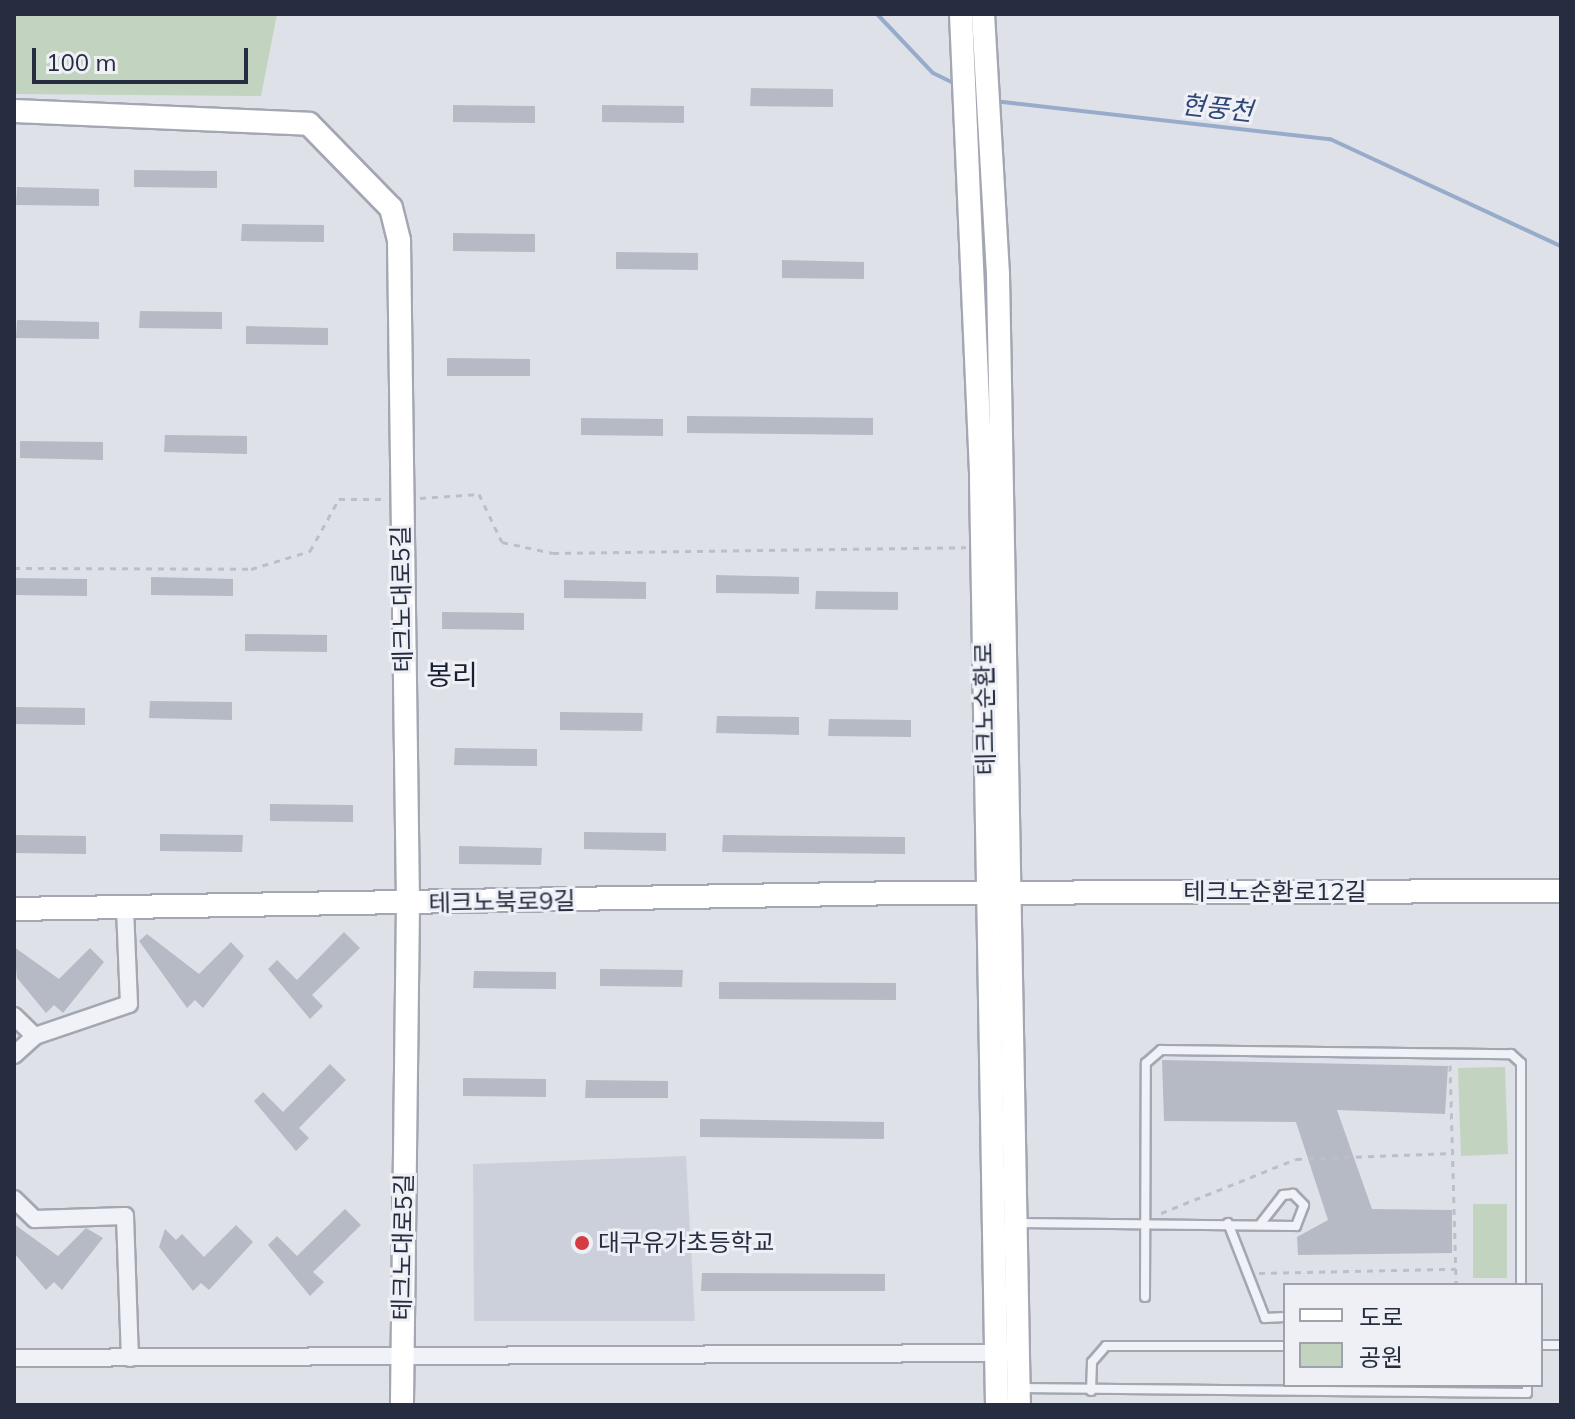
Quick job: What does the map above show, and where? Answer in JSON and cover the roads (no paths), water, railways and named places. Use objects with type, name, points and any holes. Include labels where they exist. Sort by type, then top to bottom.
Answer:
[{"type":"street","name":"테크노순환로","points":[[961,14],[979,109],[1000,892],[997,1405]]},
{"type":"street","name":"테크노순환로","points":[[985,23],[979,109],[980,547],[1018,1223],[1019,1396]]},
{"type":"street","name":"테크노대로5길","points":[[14,111],[309,124],[391,208],[399,241],[400,499],[408,904],[402,1405]]},
{"type":"street","name":"테크노순환로12길","points":[[1000,892],[1561,891]]},
{"type":"street","name":"테크노북로9길","points":[[14,909],[1000,892]]},
{"type":"street","points":[[14,1055],[35,1036],[129,1004],[125,909]]},
{"type":"street","points":[[14,1016],[35,1036]]},
{"type":"street","points":[[14,1199],[35,1219],[125,1216],[130,1358]]},
{"type":"street","points":[[14,1358],[997,1353]]},
{"type":"lane","points":[[1145,1297],[1146,1063],[1161,1050],[1511,1054],[1521,1063],[1521,1283]]},
{"type":"lane","points":[[1018,1223],[1147,1219],[1296,1226],[1304,1205],[1283,1195],[1260,1224]]},
{"type":"lane","points":[[1228,1223],[1265,1318],[1283,1317]]},
{"type":"lane","points":[[1091,1391],[1092,1362],[1106,1346],[1283,1346]]},
{"type":"lane","points":[[1019,1396],[1091,1391],[1527,1393],[1527,1387]]},
{"type":"waterway","name":"현풍천","points":[[877,14],[933,73],[956,84]]},
{"type":"waterway","name":"현풍천","points":[[994,101],[1330,139],[1561,246]]},
{"type":"place","name":"대구유가초등학교","points":[[582,1243]]},
{"type":"district","name":"봉리","points":[[452,675]]}]
